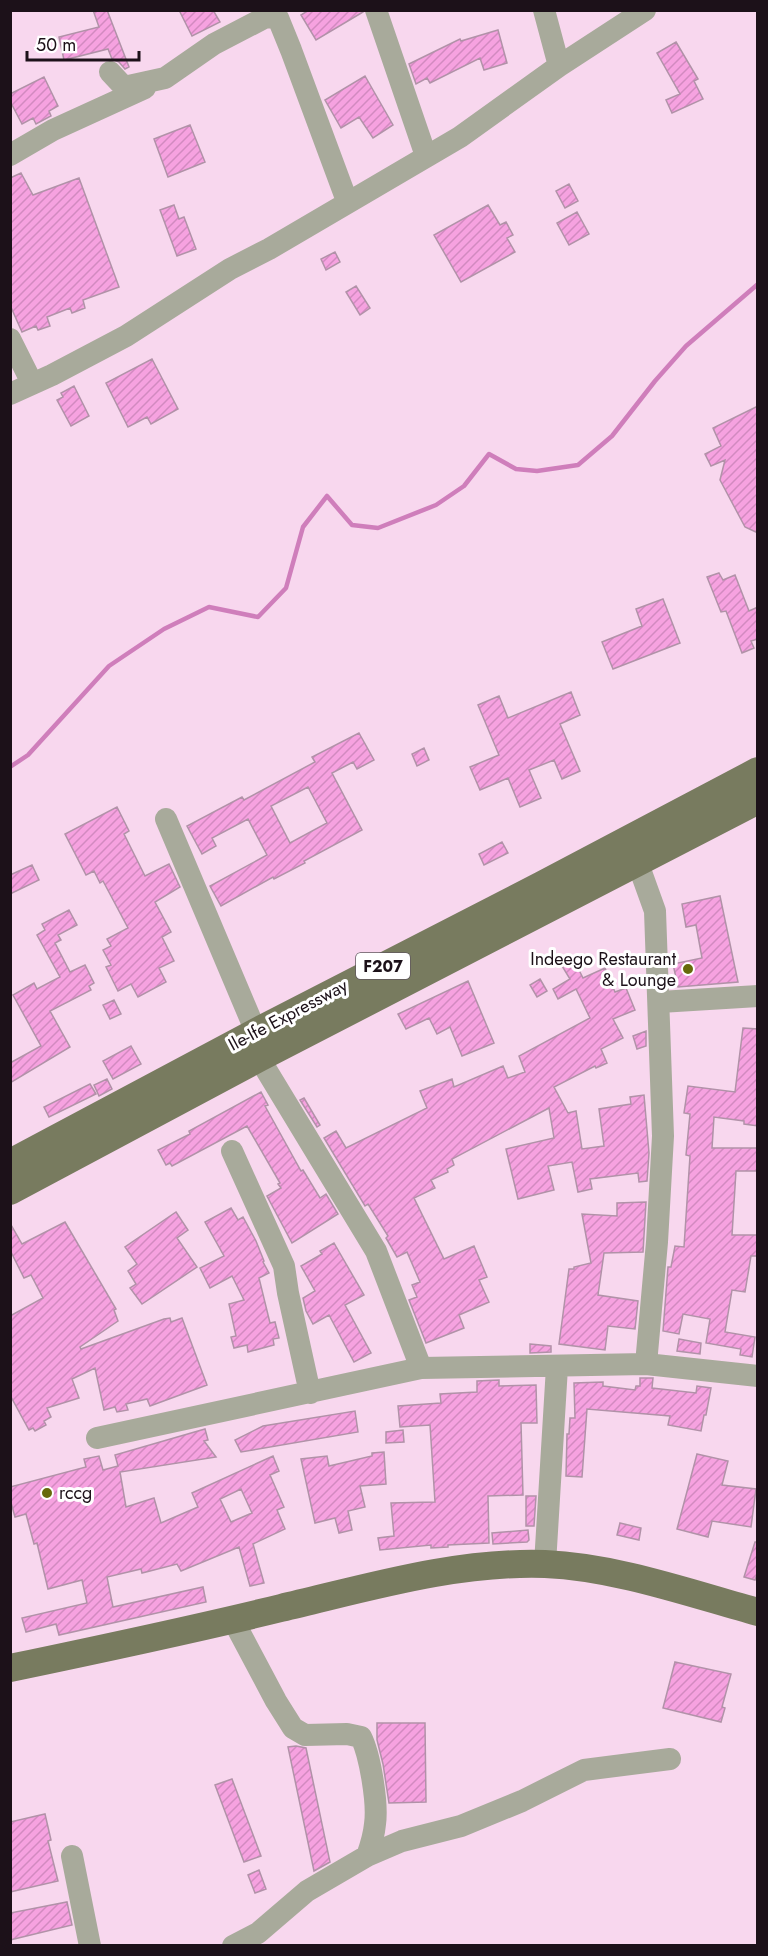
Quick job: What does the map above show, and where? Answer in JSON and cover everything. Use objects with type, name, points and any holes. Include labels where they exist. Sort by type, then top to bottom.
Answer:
[{"type":"main road","name":"Ile-Ife Expressway","points":[[506,916],[552,880],[758,771]]},
{"type":"main road","name":"Ile-Ife Expressway","points":[[10,1163],[258,1045],[506,916],[637,861],[758,800]]},
{"type":"main road","name":"Ile-Ife Expressway","points":[[10,1191],[258,1045]]},
{"type":"main road","points":[[10,1668],[233,1620],[389,1582],[446,1571],[506,1564],[583,1567],[758,1612]]},
{"type":"street","points":[[376,10],[426,156]]},
{"type":"street","points":[[544,10],[559,66]]},
{"type":"street","points":[[10,394],[126,336],[230,269],[460,137],[559,66],[645,10]]},
{"type":"street","points":[[10,155],[53,130],[165,78],[214,44],[276,14],[347,201]]},
{"type":"street","points":[[110,72],[124,87],[165,78]]},
{"type":"street","points":[[10,339],[32,383]]},
{"type":"street","points":[[166,819],[258,1045],[376,1251],[420,1368]]},
{"type":"street","points":[[637,861],[655,911],[663,1136],[657,1242],[646,1364]]},
{"type":"street","points":[[660,1002],[758,996]]},
{"type":"street","points":[[232,1151],[284,1266],[310,1393]]},
{"type":"street","points":[[97,1438],[420,1368],[646,1364],[758,1376]]},
{"type":"street","points":[[545,1564],[557,1367]]},
{"type":"street","points":[[233,1620],[293,1728],[305,1735],[347,1734],[361,1737],[367,1749],[376,1811],[367,1856]]},
{"type":"street","points":[[233,1946],[258,1933],[307,1891],[367,1856],[402,1841],[461,1826],[522,1801],[584,1770],[670,1759]]},
{"type":"street","points":[[72,1856],[90,1946]]},
{"type":"building","points":[[93,10],[107,10],[129,67],[125,69],[119,62],[112,59],[108,49],[64,60],[59,37],[99,27]]},
{"type":"building","points":[[179,10],[213,10],[220,22],[192,36]]},
{"type":"building","points":[[309,10],[363,10],[363,12],[316,40],[301,15]]},
{"type":"building","points":[[498,30],[507,63],[484,70],[480,58],[430,83],[427,78],[416,84],[409,64],[460,39],[461,41]]},
{"type":"building","points":[[676,42],[698,79],[694,81],[703,99],[672,113],[666,100],[680,94],[657,53]]},
{"type":"building","points":[[365,76],[393,125],[373,138],[359,117],[341,128],[325,100]]},
{"type":"building","points":[[44,77],[58,106],[49,111],[51,116],[36,124],[33,118],[22,124],[10,101],[10,94]]},
{"type":"building","points":[[190,125],[205,162],[168,177],[154,139]]},
{"type":"building","points":[[21,173],[33,195],[79,178],[119,287],[83,300],[85,308],[72,313],[70,308],[47,317],[50,326],[38,330],[36,326],[22,332],[10,305],[10,178]]},
{"type":"building","points":[[569,184],[578,201],[565,208],[556,191]]},
{"type":"building","points":[[174,205],[179,219],[184,217],[196,249],[177,256],[160,210]]},
{"type":"building","points":[[488,205],[500,225],[506,222],[513,235],[507,238],[515,252],[461,282],[434,235]]},
{"type":"building","points":[[577,212],[589,234],[569,245],[557,223]]},
{"type":"building","points":[[335,252],[340,262],[326,270],[321,259]]},
{"type":"building","points":[[356,286],[370,308],[360,315],[346,292]]},
{"type":"building","points":[[152,359],[178,409],[151,424],[147,417],[128,427],[106,383]]},
{"type":"building","points":[[74,386],[89,416],[71,426],[57,400],[63,397],[61,393]]},
{"type":"building","points":[[758,406],[758,533],[745,527],[720,480],[725,460],[711,466],[705,454],[721,446],[713,428]]},
{"type":"building","points":[[719,573],[723,580],[735,575],[749,611],[758,607],[758,639],[751,641],[754,648],[742,653],[726,611],[721,612],[707,577]]},
{"type":"building","points":[[663,599],[680,643],[613,669],[602,642],[642,626],[636,609]]},
{"type":"building","points":[[571,692],[580,715],[560,724],[580,771],[562,779],[554,760],[529,770],[541,798],[520,807],[508,778],[480,790],[470,767],[499,755],[478,705],[499,696],[508,718]]},
{"type":"building","points":[[359,733],[374,760],[357,769],[353,762],[332,773],[362,830],[304,861],[305,863],[274,879],[273,877],[221,906],[210,886],[267,855],[248,819],[212,838],[216,846],[202,854],[187,826],[242,797],[244,800],[315,762],[312,757]],"holes":[[[308,787],[327,823],[290,843],[271,806]]]},
{"type":"building","points":[[424,748],[429,760],[417,766],[412,754]]},
{"type":"building","points":[[117,807],[129,831],[124,834],[145,876],[169,864],[180,887],[155,902],[171,932],[162,937],[174,961],[159,968],[166,982],[138,997],[131,984],[118,991],[106,967],[111,965],[103,950],[111,946],[107,939],[128,928],[103,881],[100,883],[94,871],[86,875],[65,834]]},
{"type":"building","points":[[502,842],[508,853],[484,865],[479,854]]},
{"type":"building","points":[[32,865],[39,880],[10,894],[10,875]]},
{"type":"building","points":[[720,896],[738,982],[678,987],[673,964],[702,958],[696,925],[686,927],[682,904]]},
{"type":"building","points":[[69,910],[77,925],[58,935],[61,940],[55,943],[70,972],[85,965],[94,983],[89,986],[91,990],[50,1011],[70,1047],[10,1083],[10,1063],[41,1046],[13,995],[34,983],[37,989],[60,977],[37,935],[45,930],[42,924]]},
{"type":"building","points":[[572,956],[583,978],[605,968],[615,992],[626,988],[635,1010],[613,1019],[623,1038],[601,1049],[607,1063],[596,1068],[595,1066],[554,1087],[568,1113],[576,1111],[582,1149],[604,1146],[599,1109],[631,1104],[630,1097],[644,1095],[649,1153],[647,1181],[639,1182],[638,1173],[590,1179],[592,1189],[578,1192],[572,1162],[548,1166],[554,1190],[518,1199],[506,1149],[554,1138],[549,1108],[452,1159],[454,1165],[447,1169],[448,1172],[431,1180],[435,1188],[414,1198],[444,1259],[474,1246],[487,1277],[479,1280],[489,1302],[459,1315],[464,1328],[426,1343],[409,1300],[417,1297],[412,1285],[420,1282],[407,1252],[397,1257],[386,1238],[388,1236],[368,1204],[365,1206],[324,1138],[336,1131],[346,1148],[427,1108],[420,1091],[452,1079],[454,1087],[503,1066],[508,1078],[525,1072],[519,1056],[590,1018],[576,989],[558,999],[553,989],[570,979],[562,966],[565,964],[563,961]]},
{"type":"building","points":[[540,979],[547,991],[537,997],[530,985]]},
{"type":"building","points":[[468,981],[494,1043],[462,1056],[450,1027],[437,1034],[429,1018],[406,1029],[398,1014]]},
{"type":"building","points":[[114,1000],[121,1014],[110,1019],[103,1005]]},
{"type":"building","points":[[743,1028],[758,1029],[758,1126],[744,1124],[744,1121],[714,1117],[712,1148],[758,1148],[758,1171],[736,1171],[732,1235],[758,1235],[758,1256],[751,1256],[745,1292],[732,1290],[725,1332],[755,1337],[752,1357],[740,1355],[741,1349],[706,1343],[710,1319],[683,1314],[679,1334],[663,1331],[668,1267],[671,1267],[675,1246],[684,1247],[690,1156],[686,1155],[690,1114],[684,1113],[688,1086],[735,1092]]},
{"type":"building","points":[[646,1031],[646,1046],[637,1049],[633,1036]]},
{"type":"building","points":[[131,1046],[141,1064],[113,1079],[103,1061]]},
{"type":"building","points":[[107,1079],[112,1089],[99,1096],[94,1085]]},
{"type":"building","points":[[90,1084],[96,1094],[49,1117],[44,1107]]},
{"type":"building","points":[[261,1092],[268,1105],[265,1106],[301,1171],[303,1170],[320,1198],[326,1194],[338,1214],[292,1243],[267,1196],[281,1188],[278,1184],[280,1183],[247,1126],[172,1166],[170,1163],[166,1165],[158,1150]]},
{"type":"building","points":[[304,1098],[320,1125],[317,1127],[300,1100]]},
{"type":"building","points":[[646,1202],[643,1252],[604,1253],[598,1295],[638,1301],[635,1329],[608,1326],[605,1350],[559,1344],[569,1269],[591,1263],[582,1214],[617,1216],[617,1203]]},
{"type":"building","points":[[231,1208],[238,1220],[243,1217],[269,1273],[259,1278],[270,1323],[275,1322],[279,1338],[273,1339],[274,1345],[248,1352],[247,1345],[234,1348],[231,1337],[236,1336],[229,1304],[244,1300],[232,1276],[210,1288],[200,1268],[224,1256],[205,1222]]},
{"type":"building","points":[[176,1212],[188,1230],[177,1238],[197,1267],[142,1304],[130,1288],[136,1284],[128,1271],[137,1264],[125,1247]]},
{"type":"building","points":[[65,1222],[116,1309],[114,1310],[118,1321],[80,1347],[81,1349],[164,1319],[170,1318],[171,1322],[182,1318],[207,1385],[150,1406],[147,1399],[126,1404],[128,1410],[117,1412],[115,1407],[104,1410],[95,1368],[72,1379],[79,1398],[47,1408],[51,1417],[44,1421],[46,1425],[35,1431],[33,1428],[29,1430],[10,1395],[10,1316],[43,1298],[31,1275],[24,1278],[10,1250],[10,1223],[22,1244]]},
{"type":"building","points":[[334,1243],[364,1295],[345,1305],[371,1353],[354,1362],[329,1315],[313,1324],[306,1311],[303,1298],[315,1291],[301,1266],[322,1254],[320,1251]]},
{"type":"building","points":[[679,1339],[701,1343],[700,1354],[677,1351]]},
{"type":"building","points":[[530,1344],[551,1346],[551,1352],[530,1353]]},
{"type":"building","points":[[640,1378],[653,1378],[652,1388],[696,1393],[697,1386],[711,1388],[701,1431],[668,1425],[670,1416],[587,1409],[582,1477],[566,1476],[567,1434],[569,1434],[570,1418],[575,1418],[574,1383],[603,1382],[603,1386],[635,1390],[636,1386],[640,1386]]},
{"type":"building","points":[[499,1380],[499,1386],[536,1385],[537,1423],[521,1423],[523,1495],[488,1496],[489,1543],[380,1550],[378,1538],[394,1536],[391,1503],[435,1502],[430,1425],[400,1427],[398,1406],[441,1403],[440,1394],[477,1392],[477,1381]]},
{"type":"building","points":[[355,1411],[358,1432],[241,1452],[235,1440],[263,1426]]},
{"type":"building","points":[[205,1429],[208,1440],[204,1441],[216,1457],[120,1472],[126,1507],[154,1498],[161,1523],[198,1507],[192,1493],[273,1456],[279,1471],[270,1475],[284,1507],[277,1510],[285,1529],[253,1544],[264,1583],[250,1586],[239,1547],[181,1571],[177,1564],[142,1573],[141,1569],[107,1577],[113,1607],[203,1587],[206,1602],[59,1635],[56,1624],[26,1632],[22,1618],[87,1603],[82,1580],[48,1589],[37,1543],[34,1544],[26,1514],[15,1517],[10,1499],[10,1487],[86,1467],[84,1459],[99,1456],[103,1470],[118,1466],[115,1455]],"holes":[[[241,1489],[252,1513],[231,1522],[220,1499]]]},
{"type":"building","points":[[403,1430],[404,1442],[386,1443],[386,1432]]},
{"type":"building","points":[[384,1452],[386,1484],[360,1486],[365,1507],[348,1511],[352,1530],[339,1533],[335,1518],[315,1523],[301,1459],[327,1456],[329,1466],[372,1456],[372,1453]]},
{"type":"building","points":[[697,1454],[728,1461],[722,1485],[756,1489],[751,1527],[712,1521],[708,1537],[677,1529]]},
{"type":"building","points":[[526,1496],[536,1496],[534,1526],[526,1526]]},
{"type":"building","points":[[620,1523],[641,1528],[639,1540],[617,1535]]},
{"type":"building","points":[[528,1530],[529,1540],[527,1542],[493,1544],[492,1533]]},
{"type":"building","points":[[755,1542],[758,1542],[758,1572],[755,1580],[744,1577]]},
{"type":"building","points":[[675,1662],[731,1674],[722,1707],[725,1708],[721,1722],[663,1708]]},
{"type":"building","points":[[377,1723],[425,1723],[426,1802],[389,1803],[377,1740]]},
{"type":"building","points":[[288,1747],[306,1748],[330,1862],[314,1871]]},
{"type":"building","points":[[232,1779],[261,1856],[244,1862],[215,1785]]},
{"type":"building","points":[[45,1814],[51,1840],[48,1841],[58,1881],[10,1892],[10,1822]]},
{"type":"building","points":[[259,1870],[266,1889],[255,1893],[248,1875]]},
{"type":"building","points":[[67,1902],[72,1925],[10,1940],[10,1913]]},
{"type":"waterway","points":[[10,767],[28,755],[109,666],[164,629],[209,607],[258,617],[286,588],[303,527],[327,496],[352,525],[378,528],[436,505],[464,486],[489,454],[516,469],[537,471],[578,465],[612,436],[686,346],[758,284]]},
{"type":"place","name":"Indeego Restaurant & Lounge","points":[[688,969]]},
{"type":"place","name":"rccg","points":[[47,1493]]}]
